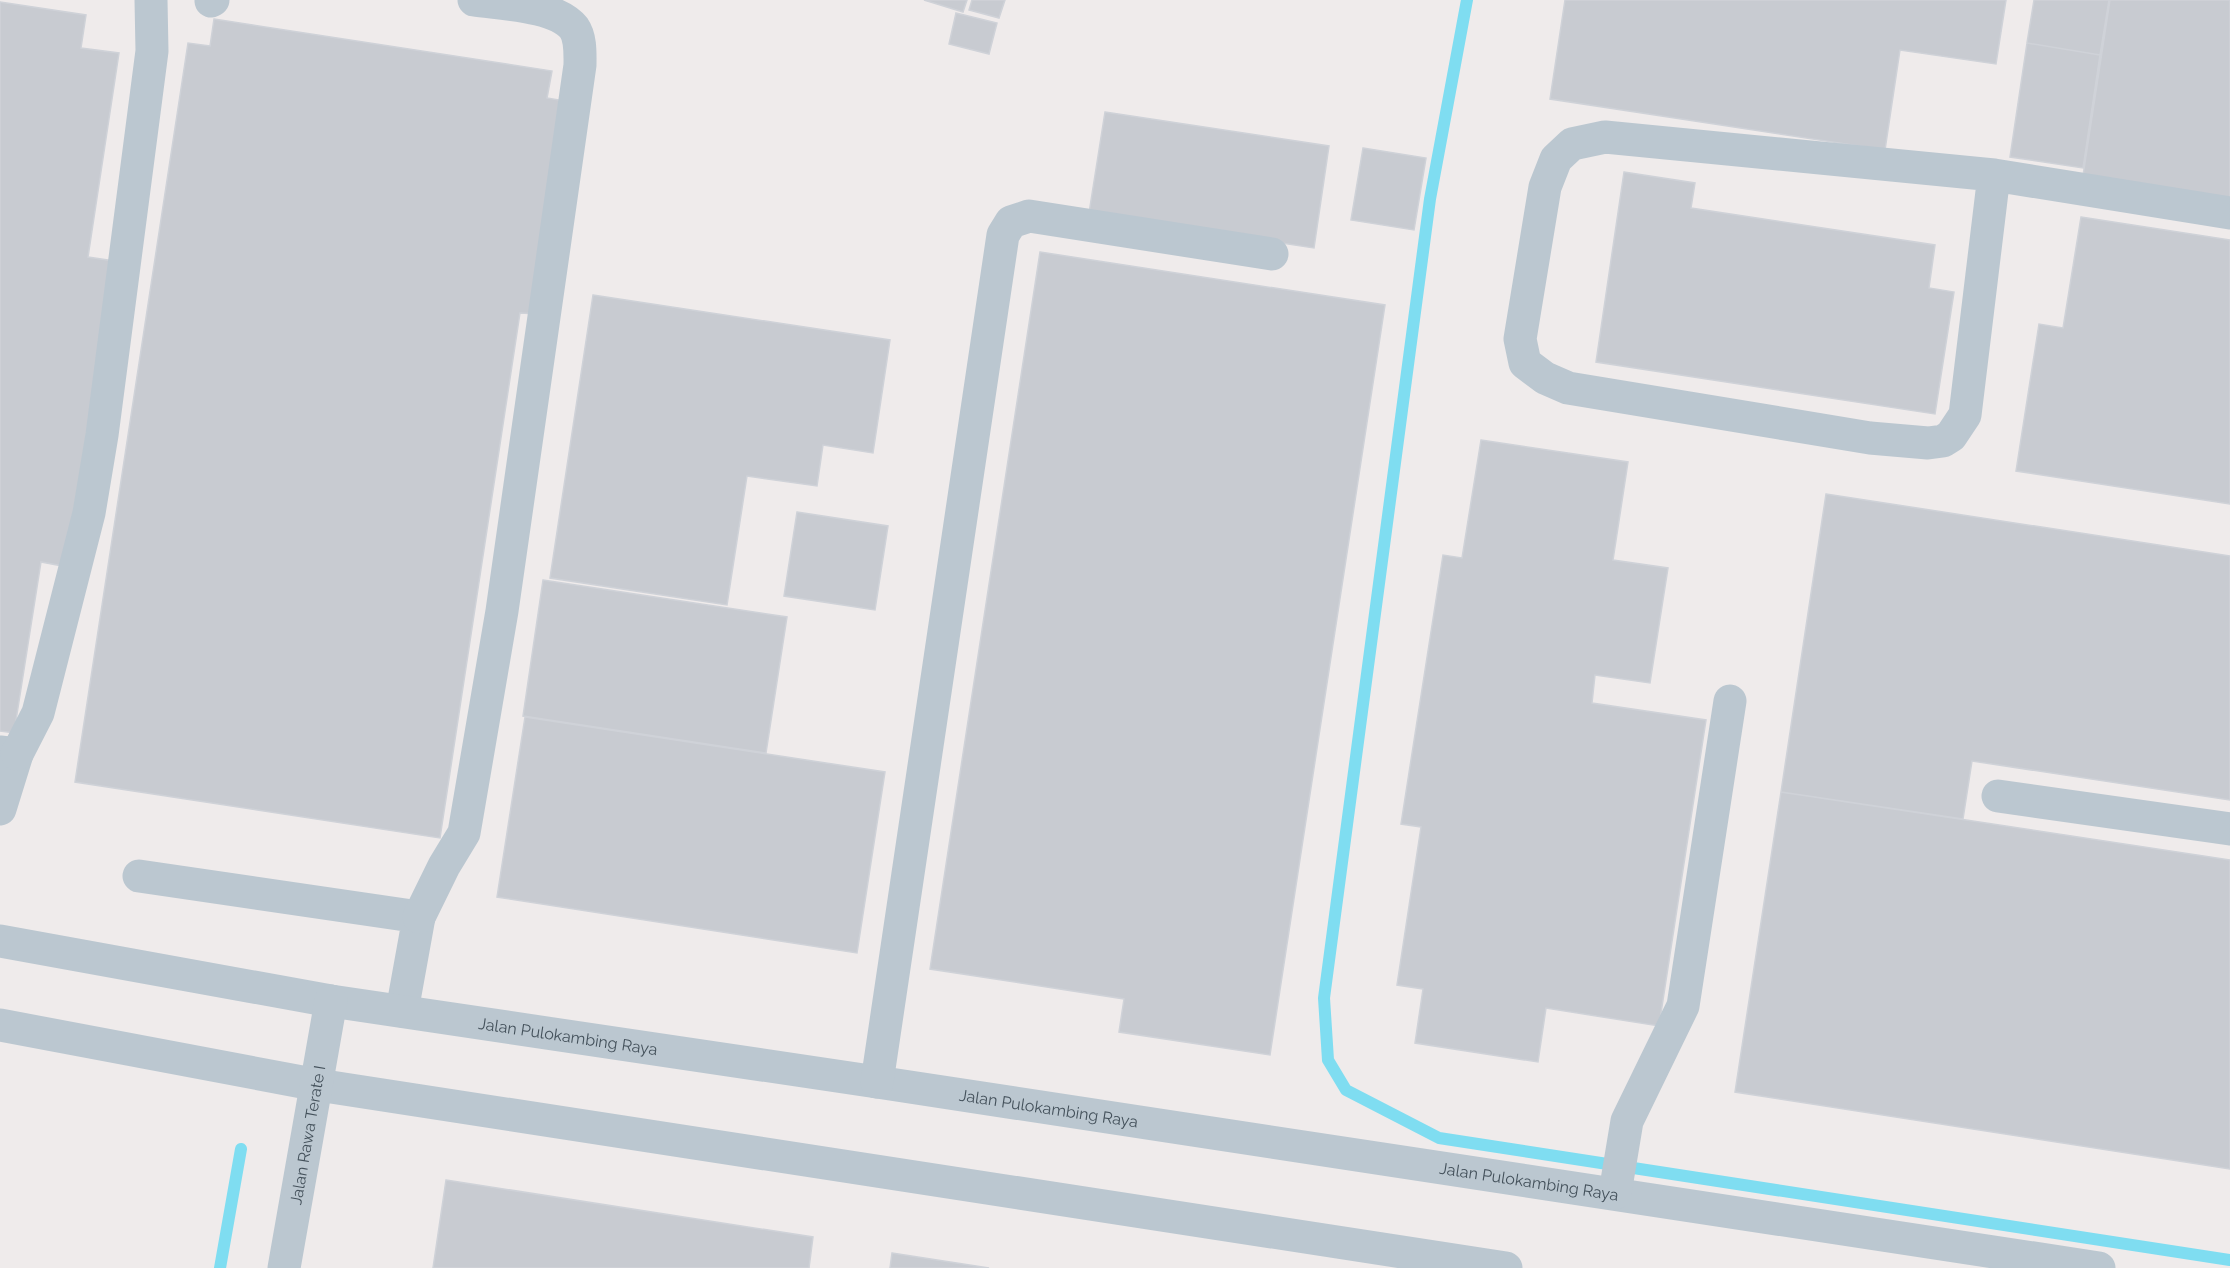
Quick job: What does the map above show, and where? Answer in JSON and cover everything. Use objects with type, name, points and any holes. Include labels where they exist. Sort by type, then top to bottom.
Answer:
[{"type":"street","points":[[0,809],[9,753],[38,713],[89,513],[102,435],[152,51],[151,0]]},
{"type":"street","points":[[402,1011],[419,917],[444,866],[464,833],[502,611],[580,65],[580,48],[574,28],[565,21],[545,11],[474,0]]},
{"type":"street","points":[[1994,175],[1965,415],[1951,436],[1943,441],[1928,443],[1870,438],[1568,388],[1545,378],[1525,363],[1520,339],[1545,187],[1556,159],[1572,144],[1605,137],[1994,175],[2230,213]]},
{"type":"street","points":[[877,1082],[1003,235],[1011,222],[1029,216],[1272,254]]},
{"type":"street","points":[[1618,1172],[1627,1121],[1683,1006],[1730,701]]},
{"type":"street","points":[[1998,796],[2230,830]]},
{"type":"street","points":[[139,876],[419,917]]},
{"type":"street","name":"Jalan Pulokambing Raya","points":[[0,941],[331,1001],[877,1082],[1618,1172],[2099,1268]]},
{"type":"street","name":"Jalan Rawa Terate I","points":[[284,1268],[331,1001]]},
{"type":"street","points":[[0,1025],[318,1085],[1506,1268]]},
{"type":"building","points":[[924,0],[967,0],[963,12]]},
{"type":"building","points":[[972,0],[1005,0],[999,18],[969,10]]},
{"type":"building","points":[[1565,0],[2006,0],[1996,64],[1900,50],[1885,150],[1550,99]]},
{"type":"building","points":[[2034,0],[2109,0],[2100,55],[2027,43]]},
{"type":"building","points":[[2110,0],[2230,0],[2230,205],[2082,182]]},
{"type":"building","points":[[0,2],[86,15],[81,48],[119,53],[88,257],[114,261],[68,567],[41,562],[14,733],[0,731]]},
{"type":"building","points":[[956,13],[997,23],[989,54],[949,44]]},
{"type":"building","points":[[214,19],[552,71],[547,98],[571,102],[539,314],[520,313],[440,838],[75,782],[188,43],[210,46]]},
{"type":"building","points":[[2027,43],[2100,55],[2083,168],[2010,157]]},
{"type":"building","points":[[1105,112],[1329,146],[1314,248],[1089,213]]},
{"type":"building","points":[[1363,148],[1426,158],[1414,230],[1351,220]]},
{"type":"building","points":[[1624,172],[1695,183],[1691,208],[1935,245],[1929,288],[1954,292],[1935,414],[1596,362]]},
{"type":"building","points":[[2081,217],[2230,240],[2230,504],[2016,471],[2039,324],[2063,328]]},
{"type":"building","points":[[1040,252],[1385,305],[1270,1055],[1119,1032],[1124,999],[930,969]]},
{"type":"building","points":[[593,295],[890,340],[873,453],[823,445],[817,486],[747,476],[727,605],[550,578]]},
{"type":"building","points":[[1481,440],[1628,462],[1613,560],[1668,568],[1650,683],[1595,675],[1592,703],[1706,720],[1659,1026],[1546,1008],[1538,1062],[1415,1043],[1423,989],[1397,985],[1421,827],[1401,824],[1443,555],[1462,558]]},
{"type":"building","points":[[1826,494],[2230,556],[2230,800],[1972,761],[1963,819],[1781,792]]},
{"type":"building","points":[[797,512],[888,526],[875,610],[784,596]]},
{"type":"building","points":[[543,580],[787,617],[766,753],[523,716]]},
{"type":"building","points":[[525,717],[885,772],[857,953],[497,897]]},
{"type":"building","points":[[1781,792],[2230,860],[2230,1169],[1735,1092]]},
{"type":"building","points":[[446,1180],[813,1237],[809,1268],[433,1268]]},
{"type":"building","points":[[892,1253],[989,1268],[890,1268]]},
{"type":"waterway","points":[[1467,0],[1430,199],[1324,998],[1328,1060],[1346,1090],[1439,1138],[2230,1260]]},
{"type":"waterway","points":[[220,1268],[241,1149]]}]
